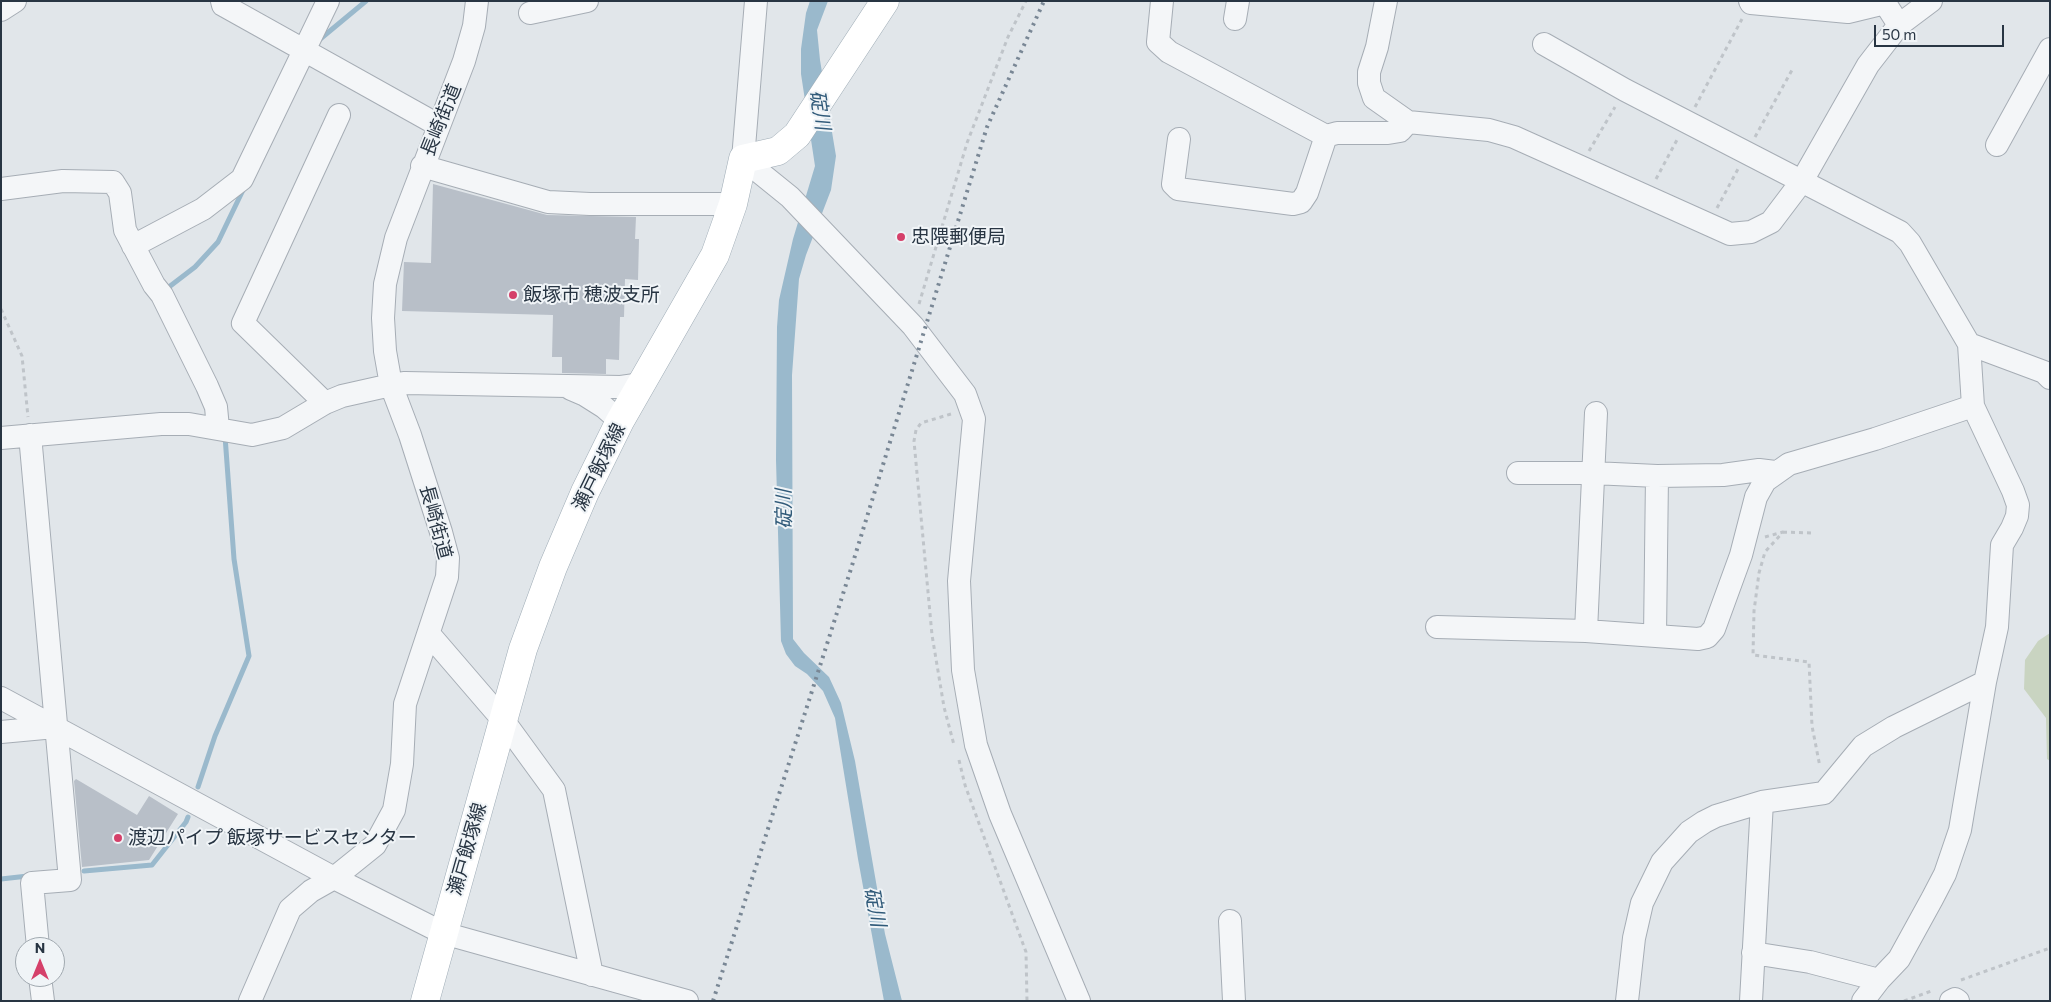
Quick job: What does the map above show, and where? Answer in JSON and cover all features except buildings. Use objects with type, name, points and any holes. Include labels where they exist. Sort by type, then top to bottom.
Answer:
[{"type":"main road","points":[[742,159],[778,151],[797,135],[885,1]]},
{"type":"main road","name":"瀬戸飯塚線","points":[[424,1001],[523,649],[553,567],[585,492],[620,421],[715,255],[733,204],[742,159]]},
{"type":"street","points":[[1,10],[15,1]]},
{"type":"street","points":[[222,1],[223,5],[438,125]]},
{"type":"street","points":[[133,246],[203,209],[242,179],[328,1]]},
{"type":"street","name":"長崎街道","points":[[250,1001],[290,910],[311,891],[334,878],[375,845],[394,810],[402,764],[405,704],[447,577],[448,558],[410,435],[391,384],[383,326],[384,284],[396,238],[422,166],[464,61],[474,26],[477,1]]},
{"type":"street","points":[[529,13],[588,1]]},
{"type":"street","points":[[756,1],[742,159],[790,197],[913,326],[965,394],[974,419],[959,581],[963,670],[976,745],[1000,814],[1078,1001]]},
{"type":"street","points":[[1162,1],[1158,42],[1169,52],[1326,136],[1338,133],[1388,133],[1400,131],[1408,122]]},
{"type":"street","points":[[1386,1],[1377,47],[1369,72],[1369,83],[1374,98],[1408,122],[1489,130],[1514,137],[1730,234],[1750,232],[1771,222],[1802,181],[1868,65],[1898,25],[1931,1]]},
{"type":"street","points":[[1750,2],[1848,12],[1886,3],[1898,25]]},
{"type":"street","points":[[1544,44],[1625,90],[1900,232],[1910,243],[1968,344],[1973,406],[2013,491],[2018,505],[2017,516],[2002,545],[1997,627],[1985,682],[1960,830],[1944,874],[1899,959],[1879,980],[1863,1001]]},
{"type":"street","points":[[1997,145],[2050,49]]},
{"type":"street","points":[[325,403],[243,323],[339,115]]},
{"type":"street","points":[[1179,139],[1173,184],[1178,189],[1293,204],[1301,202],[1308,193],[1326,136]]},
{"type":"street","points":[[422,166],[548,202],[590,204],[733,204]]},
{"type":"street","points":[[1,189],[63,181],[113,182],[120,193],[125,230],[154,285],[162,295],[207,386],[216,407],[218,428]]},
{"type":"street","points":[[1968,344],[2044,372],[2050,378]]},
{"type":"street","points":[[1,438],[161,424],[189,424],[252,435],[282,428],[325,403],[342,396],[391,384],[621,387],[635,384],[644,379]]},
{"type":"street","points":[[565,387],[585,395],[598,403],[620,421]]},
{"type":"street","points":[[1437,628],[1586,631],[1698,639],[1707,637],[1714,629],[1741,555],[1756,497],[1765,481],[1775,472],[1789,464],[1874,439],[1973,406]]},
{"type":"street","points":[[1586,631],[1596,413]]},
{"type":"street","points":[[30,435],[70,880],[32,883],[37,937]]},
{"type":"street","points":[[1518,473],[1593,473],[1657,476],[1723,475],[1759,470],[1775,472]]},
{"type":"street","points":[[1655,636],[1657,476]]},
{"type":"street","points":[[429,634],[504,720],[554,790],[592,975]]},
{"type":"street","points":[[1627,1001],[1634,938],[1642,903],[1662,862],[1688,832],[1716,816],[1762,802],[1824,792],[1863,746],[1894,727],[1985,682]]},
{"type":"street","points":[[1,698],[334,878],[443,933],[687,1001]]},
{"type":"street","points":[[1,732],[55,727]]},
{"type":"street","points":[[1751,1001],[1762,802]]},
{"type":"street","points":[[1230,921],[1234,1001]]},
{"type":"street","points":[[1753,953],[1810,962],[1879,980]]},
{"type":"street","points":[[41,987],[42,1001]]},
{"type":"path","points":[[913,326],[967,143],[1008,37],[1026,1]]},
{"type":"path","points":[[1647,196],[1750,2]]},
{"type":"path","points":[[1580,166],[1625,90]]},
{"type":"path","points":[[1,309],[22,356],[30,435]]},
{"type":"path","points":[[1741,555],[1767,535],[1783,532],[1814,533]]},
{"type":"path","points":[[1783,532],[1765,552],[1759,573],[1754,611],[1753,655],[1809,662],[1812,726],[1824,792]]},
{"type":"path","points":[[1904,1001],[1952,992],[2050,948]]},
{"type":"green space","points":[[2050,633],[2050,761],[2047,759],[2046,718],[2024,689],[2025,660],[2038,641]]},
{"type":"water","name":"碇川","points":[[810,1],[828,1],[817,30],[820,60],[836,156],[831,190],[806,255],[799,279],[792,375],[793,639],[804,653],[829,677],[841,703],[855,761],[885,934],[902,1001],[884,1001],[835,718],[823,691],[807,674],[795,666],[786,654],[781,641],[776,460],[777,327],[779,300],[793,239],[815,166],[801,74],[801,49],[806,13]]},
{"type":"waterway","points":[[319,40],[366,1]]},
{"type":"waterway","points":[[165,290],[195,267],[218,242],[244,188]]},
{"type":"waterway","points":[[198,787],[215,736],[249,656],[234,559],[225,436]]},
{"type":"waterway","points":[[84,871],[152,865],[188,817]]},
{"type":"waterway","points":[[1,879],[28,876]]},
{"type":"railway","points":[[713,1001],[850,572],[987,127],[1044,1]]},
{"type":"place","name":"忠隈郵便局","points":[[901,237]]},
{"type":"place","name":"飯塚市 穂波支所","points":[[513,295]]},
{"type":"place","name":"渡辺パイプ 飯塚サービスセンター","points":[[118,838]]}]
